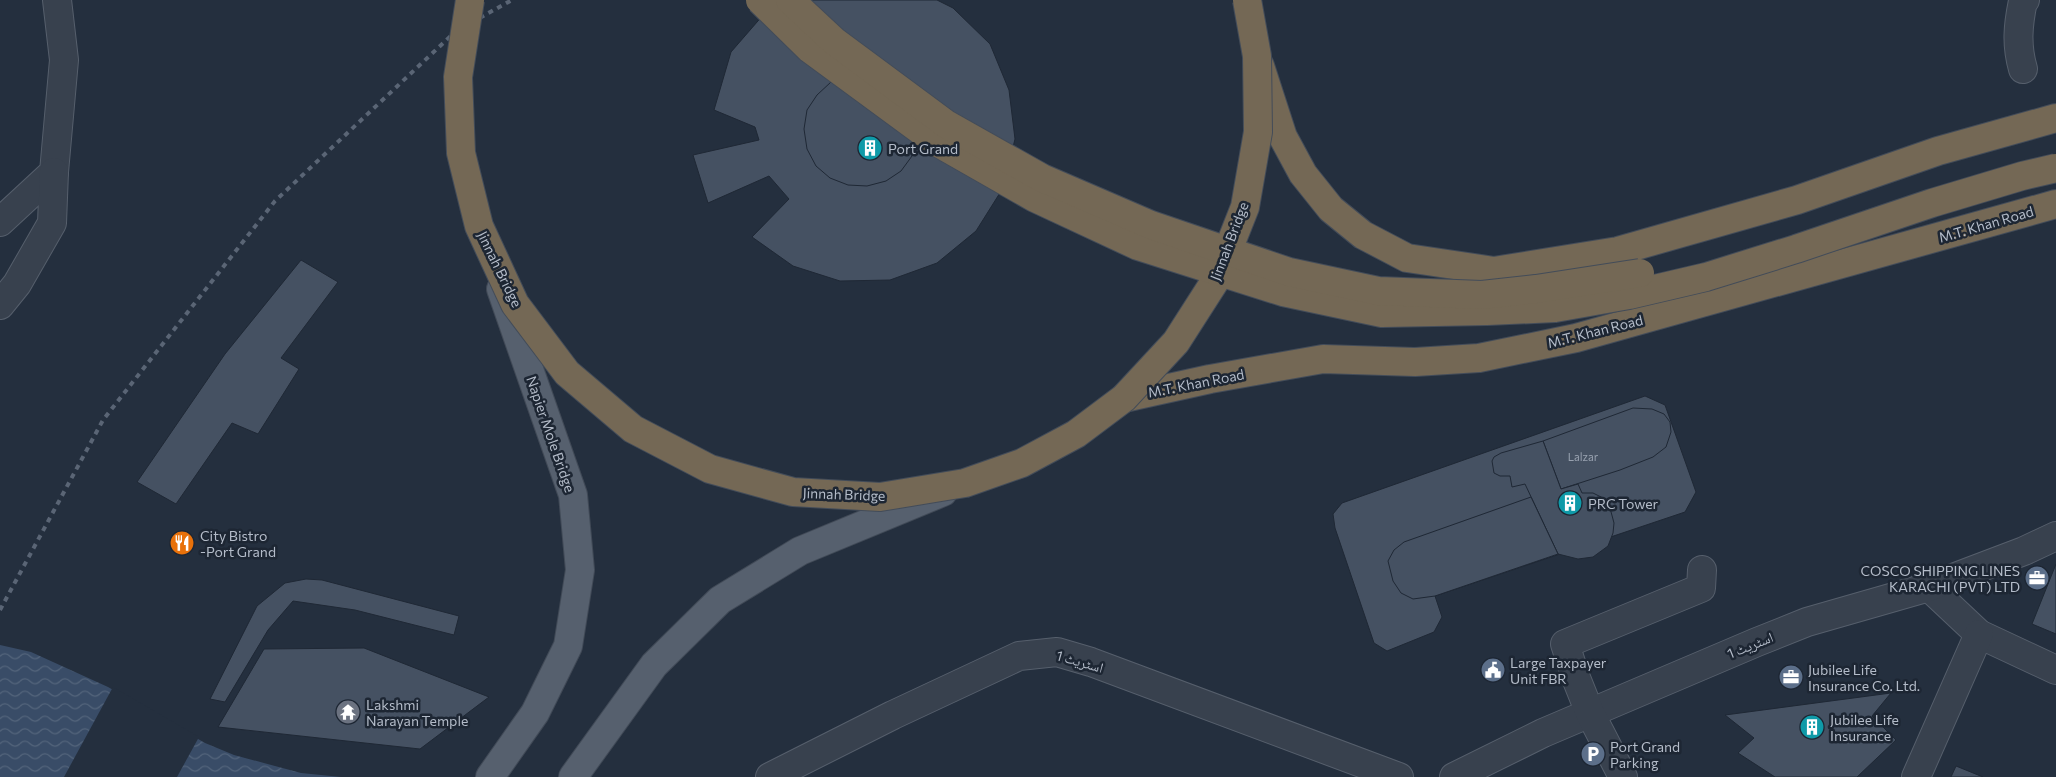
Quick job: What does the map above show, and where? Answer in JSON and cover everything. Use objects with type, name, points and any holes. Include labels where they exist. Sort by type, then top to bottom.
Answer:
[{"type":"highway","name":"Jinnah Bridge","points":[[470,0],[458,77],[459,115],[461,153],[478,226],[515,304],[567,373],[634,429],[710,469],[794,492],[880,497],[965,483],[1022,463],[1076,434],[1124,398],[1176,342],[1217,278],[1245,207],[1258,132],[1257,56],[1247,0]]},
{"type":"highway","points":[[760,0],[810,49],[935,140],[1036,198],[1138,246],[1283,292],[1382,313],[1555,308],[1629,295],[1706,277],[1932,203],[2022,176],[2056,168]]},
{"type":"highway","points":[[790,0],[834,41],[946,124],[1042,178],[1151,225],[1289,272],[1378,292],[1482,295],[1622,277],[1692,262],[2056,152]]},
{"type":"highway","points":[[1257,56],[1282,138],[1303,174],[1331,209],[1364,235],[1407,258],[1494,271],[1618,251],[1797,200],[1938,151],[2056,118]]},
{"type":"highway","name":"M.T. Khan Road","points":[[1124,398],[1210,379],[1322,359],[1415,362],[1479,358],[1576,338],[2056,204]]},
{"type":"main road","name":"Napier Mole Bridge","points":[[478,226],[573,495],[580,570],[568,646],[535,713],[490,777]]},
{"type":"main road","points":[[573,777],[654,665],[720,600],[800,551],[965,483]]},
{"type":"street","points":[[0,305],[17,284],[52,223],[54,172],[64,60],[57,0]]},
{"type":"street","points":[[2023,69],[2018,51],[2018,26],[2023,1],[2025,0]]},
{"type":"street","points":[[0,222],[54,172]]},
{"type":"street","name":"اسٹریٹ 1","points":[[1454,777],[1543,732],[1807,622],[1929,587],[2024,551],[2056,536]]},
{"type":"street","points":[[1619,775],[1590,713],[1565,644],[1701,588],[1702,570]]},
{"type":"street","points":[[1929,587],[1979,634],[2056,670]]},
{"type":"street","points":[[1916,777],[1979,634]]},
{"type":"street","name":"اسٹریٹ 1","points":[[770,777],[893,715],[1019,656],[1057,652],[1091,662],[1399,777]]},
{"type":"water","points":[[0,645],[31,652],[108,687],[205,743],[234,755],[301,773],[341,777],[0,777]]},
{"type":"pier","points":[[113,687],[199,737],[177,777],[64,777]]},
{"type":"building","name":"Port Grand","points":[[787,0],[937,0],[953,8],[990,44],[1009,90],[1015,139],[1003,188],[976,231],[937,263],[890,280],[840,281],[793,266],[752,237],[789,199],[769,176],[708,203],[693,155],[759,140],[755,127],[714,110],[731,52],[764,14]]},
{"type":"building","points":[[847,75],[917,138],[912,156],[901,171],[886,181],[867,186],[848,185],[830,178],[816,166],[807,149],[804,129],[807,110],[817,95],[831,82]]},
{"type":"building","points":[[301,260],[338,282],[281,358],[299,369],[258,434],[232,423],[176,504],[137,482],[225,354]]},
{"type":"building","points":[[1645,396],[1665,405],[1696,492],[1685,512],[1435,596],[1442,617],[1434,632],[1387,651],[1374,643],[1335,528],[1333,514],[1342,503]]},
{"type":"building","points":[[1633,408],[1652,409],[1664,414],[1670,422],[1671,432],[1666,447],[1653,457],[1561,489],[1543,441]]},
{"type":"building","name":"PRC Tower","points":[[1543,441],[1561,489],[1578,484],[1582,493],[1593,493],[1601,497],[1610,508],[1614,523],[1613,533],[1608,546],[1593,557],[1578,559],[1558,554],[1525,484],[1512,487],[1510,476],[1500,476],[1494,473],[1492,461],[1494,457],[1501,453]]},
{"type":"building","points":[[1531,497],[1558,554],[1435,596],[1413,599],[1401,593],[1393,581],[1388,561],[1394,550],[1404,542]]},
{"type":"building","points":[[2056,564],[2056,634],[2032,624]]},
{"type":"building","points":[[306,579],[322,580],[459,616],[454,635],[355,610],[293,601],[268,630],[225,702],[210,699],[257,606],[285,583]]},
{"type":"building","name":"Lakshmi Narayan Temple","points":[[364,648],[489,697],[420,749],[218,727],[264,649]]},
{"type":"building","name":"Jubilee Life Insurance","points":[[1891,693],[1872,716],[1896,740],[1857,777],[1775,777],[1738,753],[1754,738],[1725,715]]},
{"type":"building","points":[[1956,766],[1983,777],[1951,777]]},
{"type":"railway","points":[[0,610],[103,420],[275,201],[456,31],[512,0]]},
{"type":"place","name":"Port Grand","points":[[870,148]]},
{"type":"place","name":"PRC Tower","points":[[1570,503]]},
{"type":"place","name":"City Bistro -Port Grand","points":[[182,543]]},
{"type":"place","name":"COSCO SHIPPING LINES KARACHI (PVT) LTD","points":[[2037,578]]},
{"type":"place","name":"Large Taxpayer Unit FBR","points":[[1493,670]]},
{"type":"place","name":"Jubilee Life Insurance Co. Ltd.","points":[[1791,677]]},
{"type":"place","name":"Lakshmi Narayan Temple","points":[[348,712]]},
{"type":"place","name":"Jubilee Life Insurance","points":[[1812,727]]},
{"type":"place","name":"Port Grand Parking","points":[[1593,754]]}]
